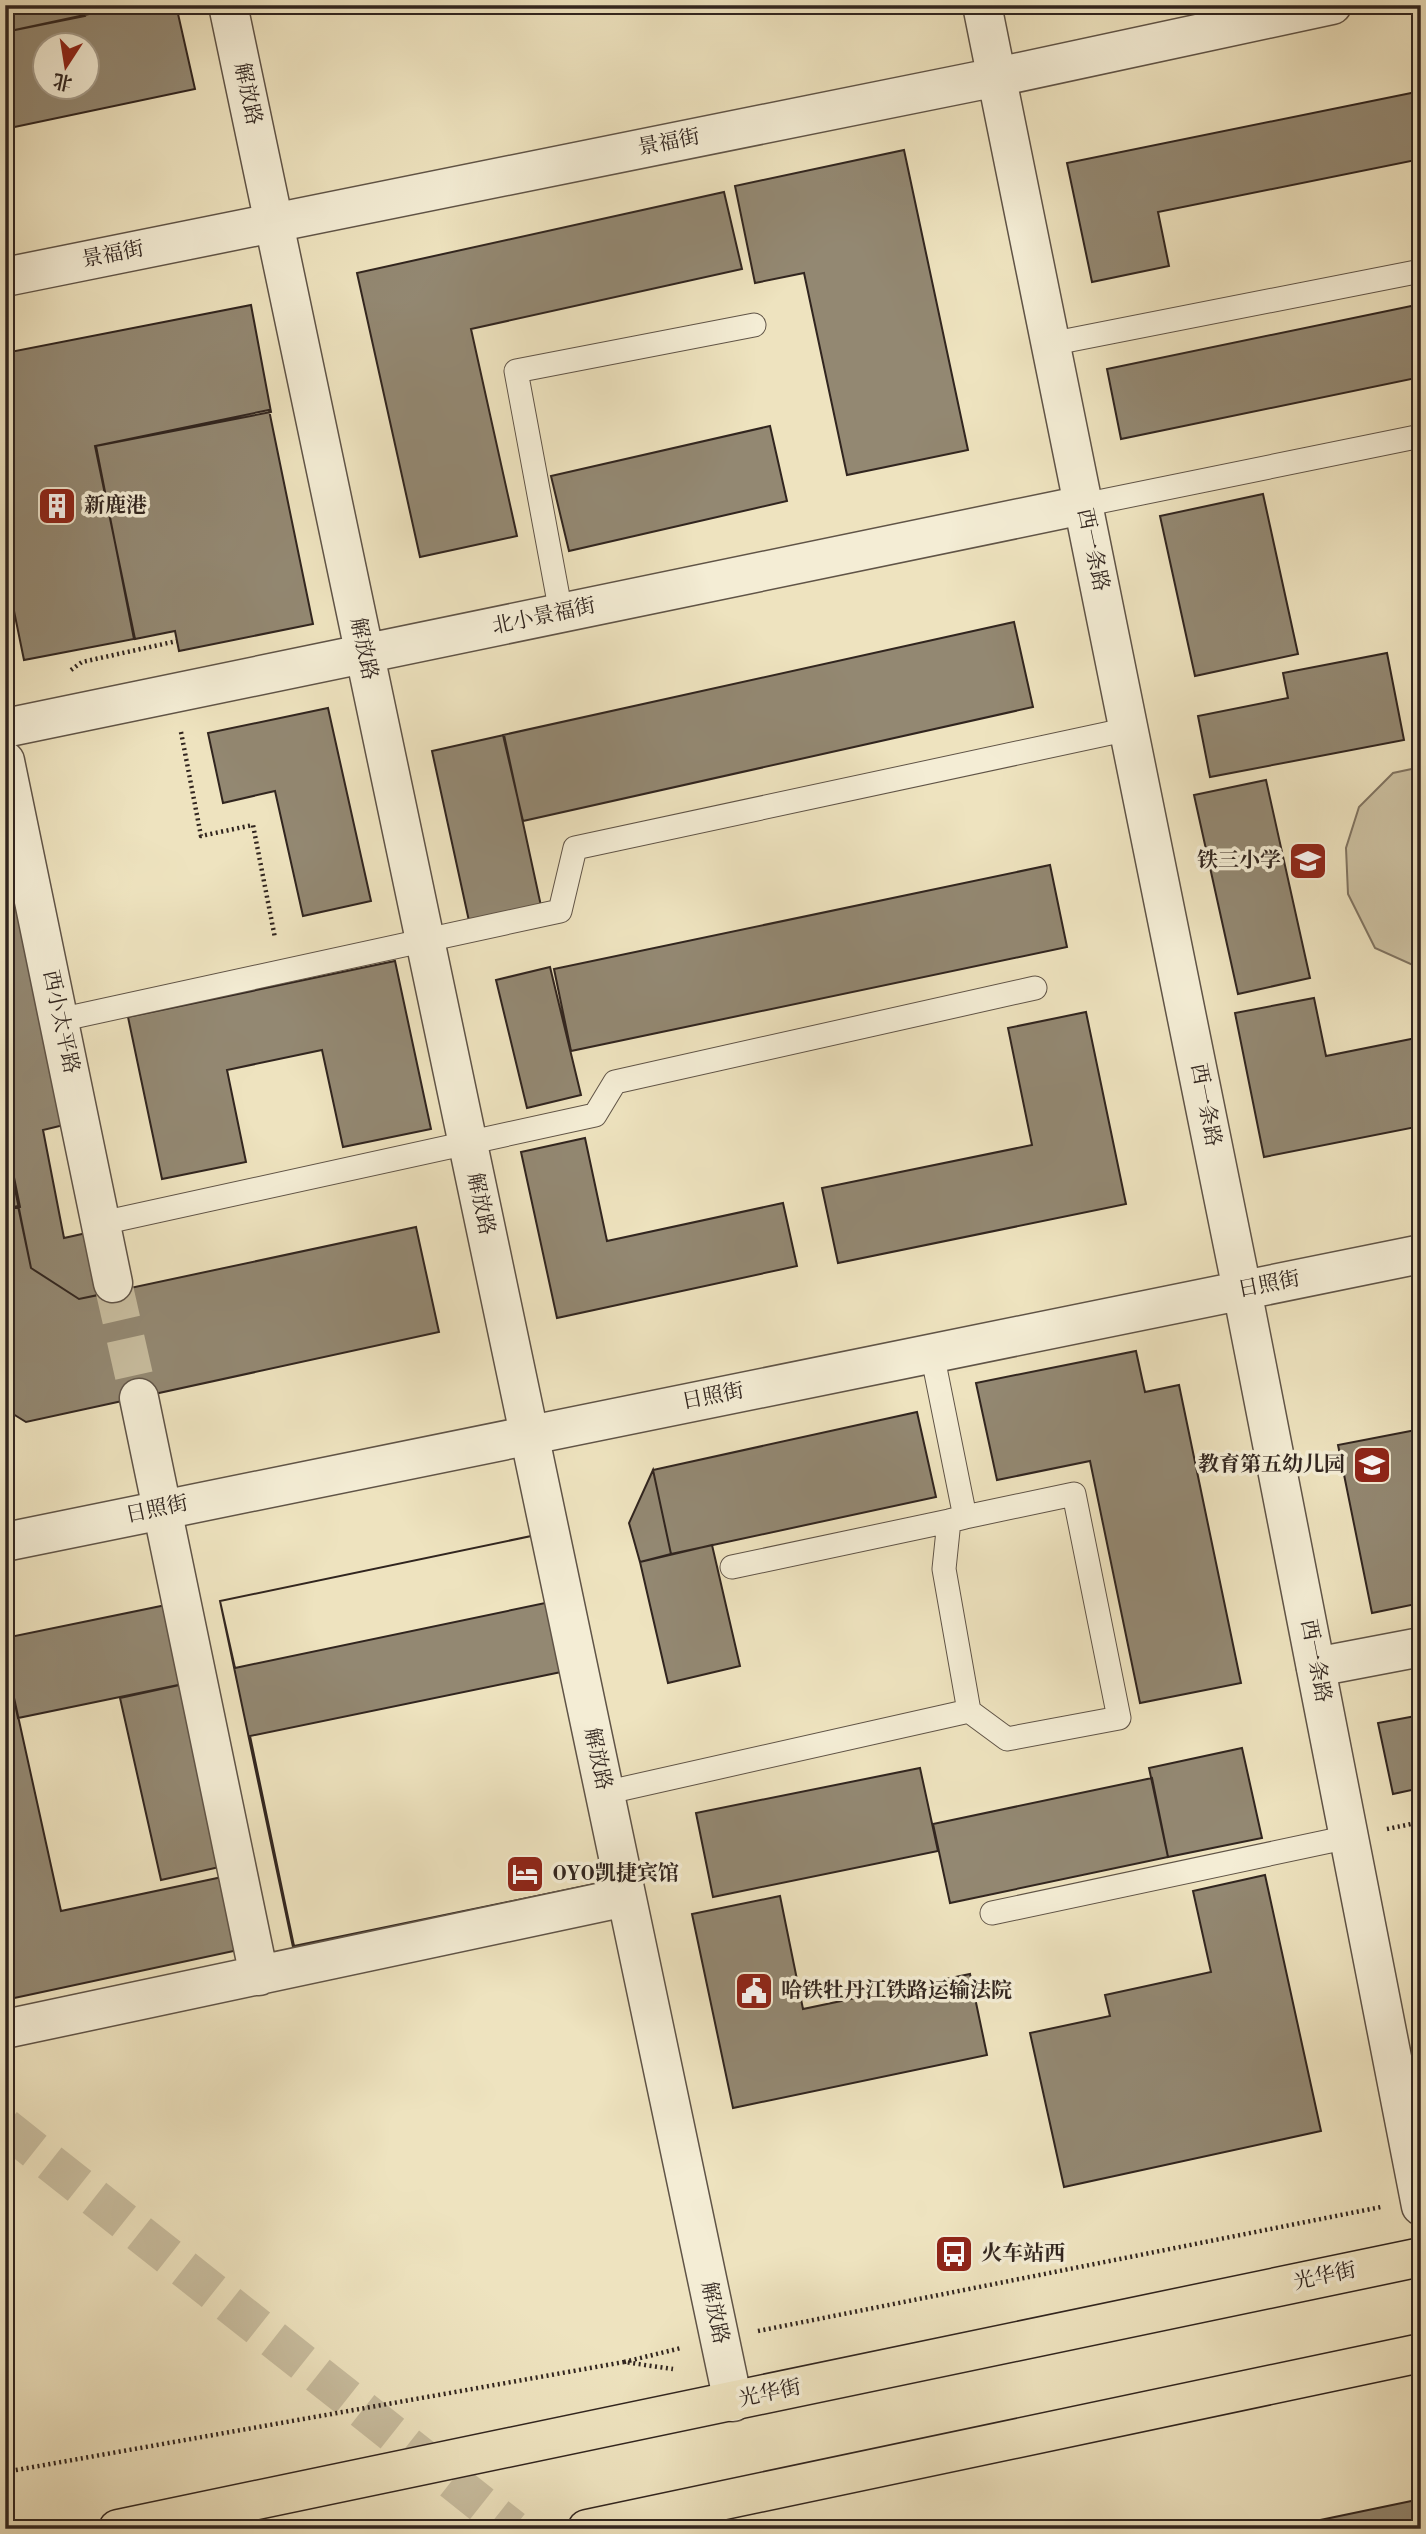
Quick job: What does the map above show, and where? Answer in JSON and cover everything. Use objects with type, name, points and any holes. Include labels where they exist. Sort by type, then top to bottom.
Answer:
[{"type":"highway","name":"光华街","points":[[118,2529],[1421,2257]]},
{"type":"highway","points":[[587,2529],[626,2525],[1421,2353]]},
{"type":"street","name":"解放路","points":[[228,5],[733,2402]]},
{"type":"street","name":"西一条路","points":[[982,5],[1242,1290],[1420,2203]]},
{"type":"street","name":"景福街","points":[[5,277],[997,77],[1332,5]]},
{"type":"street","name":"北小景福街","points":[[5,728],[1083,505]]},
{"type":"street","name":"西小太平路","points":[[5,761],[113,1283]]},
{"type":"street","name":"日照街","points":[[5,1542],[1421,1254]]},
{"type":"street","points":[[138,1398],[259,1976]]},
{"type":"street","points":[[1316,1667],[1421,1647]]},
{"type":"street","points":[[5,2029],[626,1896]]},
{"type":"lane","points":[[1051,344],[1421,271]]},
{"type":"lane","points":[[561,613],[516,371],[754,325]]},
{"type":"lane","points":[[1083,505],[1421,436]]},
{"type":"lane","points":[[59,1020],[560,911],[575,848],[1129,729]]},
{"type":"lane","points":[[102,1223],[595,1115],[615,1082],[1035,988]]},
{"type":"lane","points":[[732,1567],[957,1519],[1074,1494],[1119,1718],[1007,1739],[969,1711],[944,1569],[957,1519],[932,1353]]},
{"type":"lane","points":[[604,1793],[969,1711]]},
{"type":"lane","points":[[992,1913],[1349,1837]]},
{"type":"path","points":[[82,662],[177,641]]},
{"type":"path","points":[[173,694],[201,836],[253,825],[281,972]]},
{"type":"path","points":[[5,2472],[624,2362],[719,2339],[1420,2203]]},
{"type":"path","points":[[624,2362],[676,2370]]},
{"type":"shaded area","points":[[1421,767],[1421,965],[1415,966],[1375,948],[1348,894],[1346,848],[1359,807],[1393,773]]},
{"type":"building","points":[[5,5],[82,5],[85,16],[5,32]]},
{"type":"building","points":[[131,5],[176,5],[195,89],[5,129],[5,32]]},
{"type":"building","points":[[1421,91],[1421,159],[1158,212],[1169,266],[1092,282],[1067,163]]},
{"type":"building","points":[[904,150],[968,450],[847,475],[804,273],[755,283],[735,186]]},
{"type":"building","points":[[724,192],[742,269],[471,329],[517,536],[420,557],[357,273]]},
{"type":"building","points":[[1421,304],[1421,377],[1121,439],[1107,369]]},
{"type":"building","name":"新鹿港","points":[[251,305],[271,412],[96,446],[134,639],[24,660],[5,567],[5,353]]},
{"type":"building","points":[[269,410],[313,624],[179,651],[175,631],[135,639],[95,446]]},
{"type":"building","points":[[770,426],[787,501],[569,551],[551,476]]},
{"type":"building","points":[[1263,494],[1298,654],[1195,676],[1160,516]]},
{"type":"building","points":[[1014,622],[1033,707],[523,821],[503,735]]},
{"type":"building","points":[[1387,653],[1404,740],[1210,777],[1198,716],[1288,698],[1283,673]]},
{"type":"building","points":[[328,708],[371,901],[303,916],[275,791],[223,803],[208,733]]},
{"type":"building","points":[[504,735],[541,906],[469,921],[432,751]]},
{"type":"building","points":[[1266,780],[1310,978],[1238,994],[1194,795]]},
{"type":"building","points":[[5,816],[68,1124],[43,1130],[64,1238],[91,1232],[104,1294],[79,1299],[31,1268],[5,1140]]},
{"type":"building","points":[[1050,865],[1067,947],[571,1051],[554,969]]},
{"type":"building","points":[[395,961],[431,1129],[343,1147],[322,1050],[227,1070],[246,1162],[162,1179],[128,1017]]},
{"type":"building","points":[[550,967],[581,1095],[527,1108],[496,980]]},
{"type":"building","points":[[1314,998],[1326,1056],[1421,1037],[1421,1126],[1264,1157],[1235,1013]]},
{"type":"building","points":[[1086,1012],[1126,1204],[838,1263],[822,1188],[1032,1145],[1008,1028]]},
{"type":"building","points":[[5,1133],[20,1207],[5,1210]]},
{"type":"building","points":[[585,1138],[607,1241],[783,1203],[797,1266],[557,1318],[521,1152]]},
{"type":"building","points":[[18,1206],[31,1268],[79,1299],[416,1227],[439,1332],[26,1422],[5,1409],[5,1209]]},
{"type":"building","points":[[1136,1351],[1145,1392],[1179,1385],[1241,1683],[1140,1703],[1090,1461],[997,1480],[976,1383]]},
{"type":"building","points":[[917,1412],[936,1497],[671,1554],[653,1470]]},
{"type":"building","points":[[1421,1429],[1421,1603],[1372,1613],[1338,1445]]},
{"type":"building","points":[[653,1470],[671,1554],[640,1562],[629,1523]]},
{"type":"building","points":[[541,1534],[614,1880],[293,1947],[220,1601]]},
{"type":"building","points":[[541,1534],[555,1601],[235,1668],[220,1601]]},
{"type":"building","points":[[712,1545],[740,1666],[668,1683],[640,1562]]},
{"type":"building","points":[[166,1605],[183,1684],[18,1718],[5,1657],[5,1638]]},
{"type":"building","points":[[5,1657],[61,1911],[227,1876],[243,1949],[5,2000]]},
{"type":"building","points":[[571,1670],[615,1880],[294,1946],[250,1736]]},
{"type":"building","points":[[184,1684],[224,1866],[161,1880],[120,1698]]},
{"type":"building","points":[[1421,1715],[1421,1788],[1393,1794],[1378,1723]]},
{"type":"building","points":[[1242,1748],[1262,1838],[1168,1857],[1149,1768]]},
{"type":"building","points":[[920,1768],[938,1851],[713,1897],[696,1813]]},
{"type":"building","points":[[1152,1778],[1168,1857],[950,1903],[933,1824]]},
{"type":"building","points":[[1265,1875],[1321,2131],[1064,2187],[1030,2033],[1110,2016],[1105,1995],[1211,1972],[1193,1891]]},
{"type":"building","name":"哈铁牡丹江铁路运输法院","points":[[780,1896],[803,2009],[970,1974],[987,2055],[733,2108],[692,1914]]},
{"type":"building","points":[[1421,2499],[1421,2529],[1277,2529]]},
{"type":"tunnel","points":[[113,1283],[139,1398]]},
{"type":"tunnel","points":[[5,2127],[513,2529]]},
{"type":"place","name":"新鹿港","points":[[57,506]]},
{"type":"place","name":"铁三小学","points":[[1308,861]]},
{"type":"place","name":"教育第五幼儿园","points":[[1372,1465]]},
{"type":"place","name":"OYO凯捷宾馆","points":[[525,1874]]},
{"type":"place","name":"哈铁牡丹江铁路运输法院","points":[[754,1991]]},
{"type":"place","name":"火车站西","points":[[954,2254]]}]
